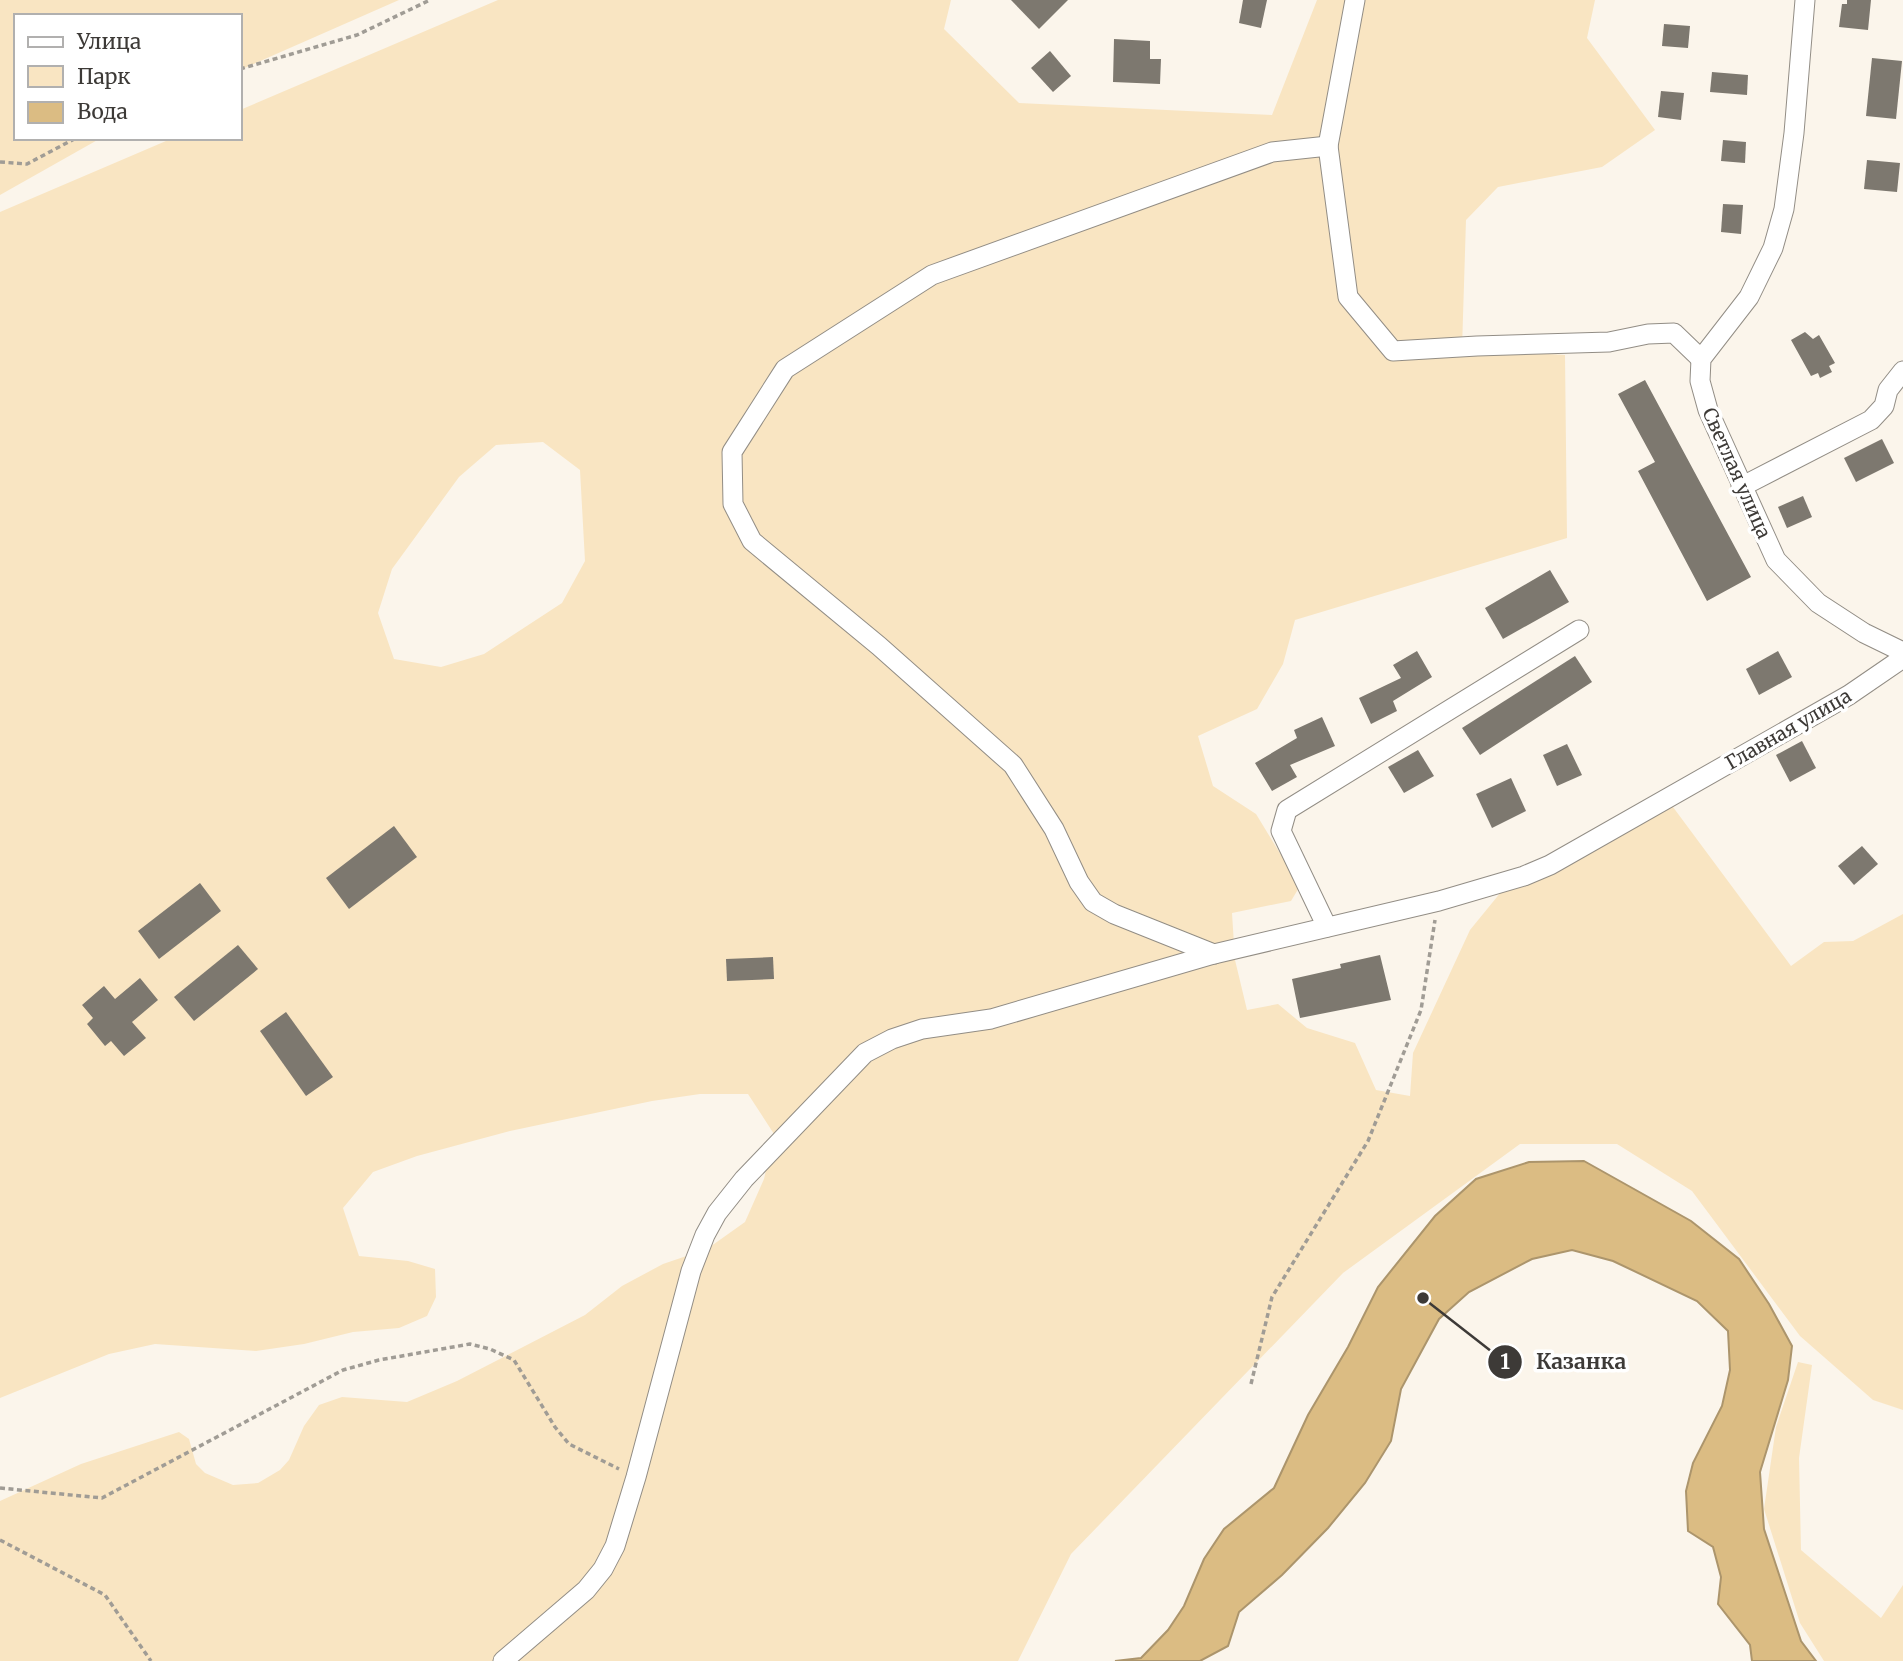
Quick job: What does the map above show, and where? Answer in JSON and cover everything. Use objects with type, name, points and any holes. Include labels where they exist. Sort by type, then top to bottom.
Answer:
[{"type":"street","points":[[1355,0],[1328,146],[1348,297],[1393,351],[1609,342],[1648,334],[1674,334],[1701,359],[1749,297],[1773,248],[1784,209],[1794,133],[1805,0]]},
{"type":"street","points":[[1214,954],[1114,914],[1093,902],[1079,881],[1054,829],[1013,765],[879,646],[751,541],[733,505],[732,453],[785,369],[932,275],[1272,152],[1328,146]]},
{"type":"street","name":"Светлая улица","points":[[1701,359],[1700,381],[1708,410],[1776,560],[1818,603],[1864,633],[1903,652]]},
{"type":"street","points":[[1741,487],[1871,420],[1884,406],[1888,390],[1903,371]]},
{"type":"street","points":[[1327,927],[1281,831],[1287,810],[1579,630]]},
{"type":"street","name":"Главная улица","points":[[503,1661],[586,1590],[603,1569],[615,1546],[636,1478],[691,1271],[705,1235],[718,1213],[744,1179],[865,1053],[892,1039],[922,1030],[991,1019],[1214,954],[1438,901],[1524,876],[1550,865],[1849,695],[1903,658]]},
{"type":"path","points":[[242,68],[357,36],[430,0]]},
{"type":"path","points":[[0,162],[27,164],[72,140]]},
{"type":"path","points":[[1251,1384],[1272,1297],[1368,1141],[1421,1010],[1438,901]]},
{"type":"path","points":[[0,1489],[102,1498],[343,1370],[379,1360],[470,1344],[490,1349],[514,1360],[555,1427],[569,1444],[636,1478]]},
{"type":"path","points":[[0,1540],[105,1595],[151,1661]]},
{"type":"green space","points":[[0,0],[399,0],[242,69],[242,14],[14,14],[14,140],[97,140],[0,195]]},
{"type":"green space","points":[[498,0],[951,0],[944,29],[1019,103],[1272,115],[1317,0],[1595,0],[1587,38],[1655,130],[1602,167],[1498,187],[1466,220],[1462,349],[1565,355],[1567,538],[1295,620],[1283,664],[1257,709],[1198,736],[1213,786],[1256,814],[1300,886],[1291,901],[1232,913],[1235,960],[1247,1010],[1278,1004],[1307,1028],[1355,1043],[1376,1090],[1410,1096],[1413,1053],[1470,930],[1501,892],[1670,803],[1791,966],[1824,942],[1853,941],[1903,914],[1903,1410],[1873,1400],[1800,1336],[1692,1191],[1617,1144],[1520,1144],[1343,1273],[1071,1554],[1018,1661],[0,1661],[0,1501],[81,1464],[179,1432],[189,1439],[196,1464],[205,1473],[233,1485],[258,1483],[280,1470],[289,1460],[304,1426],[319,1405],[342,1397],[407,1402],[457,1381],[585,1315],[622,1286],[663,1264],[707,1249],[745,1222],[764,1179],[774,1134],[748,1094],[700,1094],[652,1101],[510,1131],[417,1156],[373,1172],[343,1208],[359,1256],[408,1261],[435,1269],[436,1297],[427,1316],[399,1328],[353,1332],[304,1344],[256,1351],[155,1344],[109,1354],[0,1398],[0,212],[168,140],[242,140],[242,109]],"holes":[[[543,442],[580,470],[585,561],[562,603],[484,654],[441,667],[394,659],[378,613],[392,569],[459,477],[496,445]]]},
{"type":"green space","points":[[1798,1362],[1812,1365],[1799,1458],[1801,1550],[1881,1618],[1903,1585],[1903,1661],[1824,1661],[1800,1623],[1764,1509],[1776,1427]]},
{"type":"water","points":[[1584,1161],[1691,1221],[1739,1259],[1769,1304],[1792,1346],[1788,1380],[1760,1472],[1764,1529],[1801,1641],[1816,1661],[1752,1661],[1750,1645],[1718,1604],[1721,1577],[1713,1547],[1688,1531],[1686,1491],[1693,1463],[1722,1406],[1730,1370],[1728,1331],[1697,1301],[1613,1261],[1572,1250],[1532,1259],[1469,1292],[1439,1319],[1401,1389],[1391,1441],[1365,1483],[1328,1528],[1282,1575],[1239,1612],[1228,1646],[1200,1661],[1115,1661],[1141,1658],[1168,1630],[1184,1606],[1204,1559],[1224,1529],[1274,1488],[1308,1415],[1348,1347],[1378,1287],[1435,1216],[1476,1179],[1529,1162]]},
{"type":"building","points":[[1011,0],[1068,0],[1039,29]]},
{"type":"building","points":[[1243,0],[1267,0],[1261,28],[1239,23]]},
{"type":"building","points":[[1847,0],[1871,0],[1868,30],[1839,27],[1842,4],[1847,4]]},
{"type":"building","points":[[1664,24],[1690,26],[1688,48],[1662,46]]},
{"type":"building","points":[[1114,39],[1150,41],[1150,59],[1161,59],[1160,84],[1113,82]]},
{"type":"building","points":[[1050,51],[1071,76],[1053,92],[1031,68]]},
{"type":"building","points":[[1872,58],[1902,61],[1896,119],[1866,116]]},
{"type":"building","points":[[1712,72],[1748,75],[1747,95],[1710,92]]},
{"type":"building","points":[[1661,91],[1684,93],[1681,120],[1658,117]]},
{"type":"building","points":[[1723,140],[1746,142],[1745,163],[1721,161]]},
{"type":"building","points":[[1867,160],[1900,163],[1897,192],[1864,189]]},
{"type":"building","points":[[1723,204],[1743,205],[1741,234],[1721,232]]},
{"type":"building","points":[[1805,332],[1813,339],[1819,335],[1835,363],[1829,366],[1832,372],[1820,378],[1818,373],[1811,376],[1791,340]]},
{"type":"building","points":[[1645,380],[1751,577],[1707,601],[1638,471],[1655,462],[1618,394]]},
{"type":"building","points":[[1882,439],[1894,463],[1856,482],[1844,458]]},
{"type":"building","points":[[1803,496],[1812,517],[1787,528],[1778,507]]},
{"type":"building","points":[[1550,570],[1569,602],[1503,639],[1485,608]]},
{"type":"building","points":[[1417,651],[1432,677],[1393,701],[1397,711],[1371,724],[1359,698],[1401,678],[1393,665]]},
{"type":"building","points":[[1778,651],[1792,677],[1759,695],[1746,669]]},
{"type":"building","points":[[1575,656],[1592,682],[1480,755],[1462,728]]},
{"type":"building","points":[[1322,717],[1335,746],[1290,765],[1297,777],[1272,791],[1255,763],[1297,738],[1294,730]]},
{"type":"building","points":[[1802,741],[1816,768],[1790,782],[1776,755]]},
{"type":"building","points":[[1567,744],[1582,775],[1557,786],[1543,755]]},
{"type":"building","points":[[1418,750],[1434,776],[1404,793],[1388,767]]},
{"type":"building","points":[[1511,778],[1526,811],[1492,828],[1476,794]]},
{"type":"building","points":[[394,826],[417,857],[349,909],[326,878]]},
{"type":"building","points":[[1862,846],[1878,864],[1854,885],[1838,866]]},
{"type":"building","points":[[200,883],[221,911],[159,959],[138,931]]},
{"type":"building","points":[[238,945],[258,969],[194,1021],[174,997]]},
{"type":"building","points":[[1380,955],[1391,1000],[1300,1018],[1292,979],[1341,968],[1340,964]]},
{"type":"building","points":[[773,957],[774,979],[727,981],[726,959]]},
{"type":"building","points":[[140,978],[158,1000],[132,1022],[146,1038],[124,1056],[111,1041],[105,1046],[87,1024],[93,1018],[82,1005],[104,986],[115,999]]},
{"type":"building","points":[[286,1012],[333,1077],[306,1096],[260,1031]]},
{"type":"place","name":"Казанка","points":[[1423,1298]]}]
